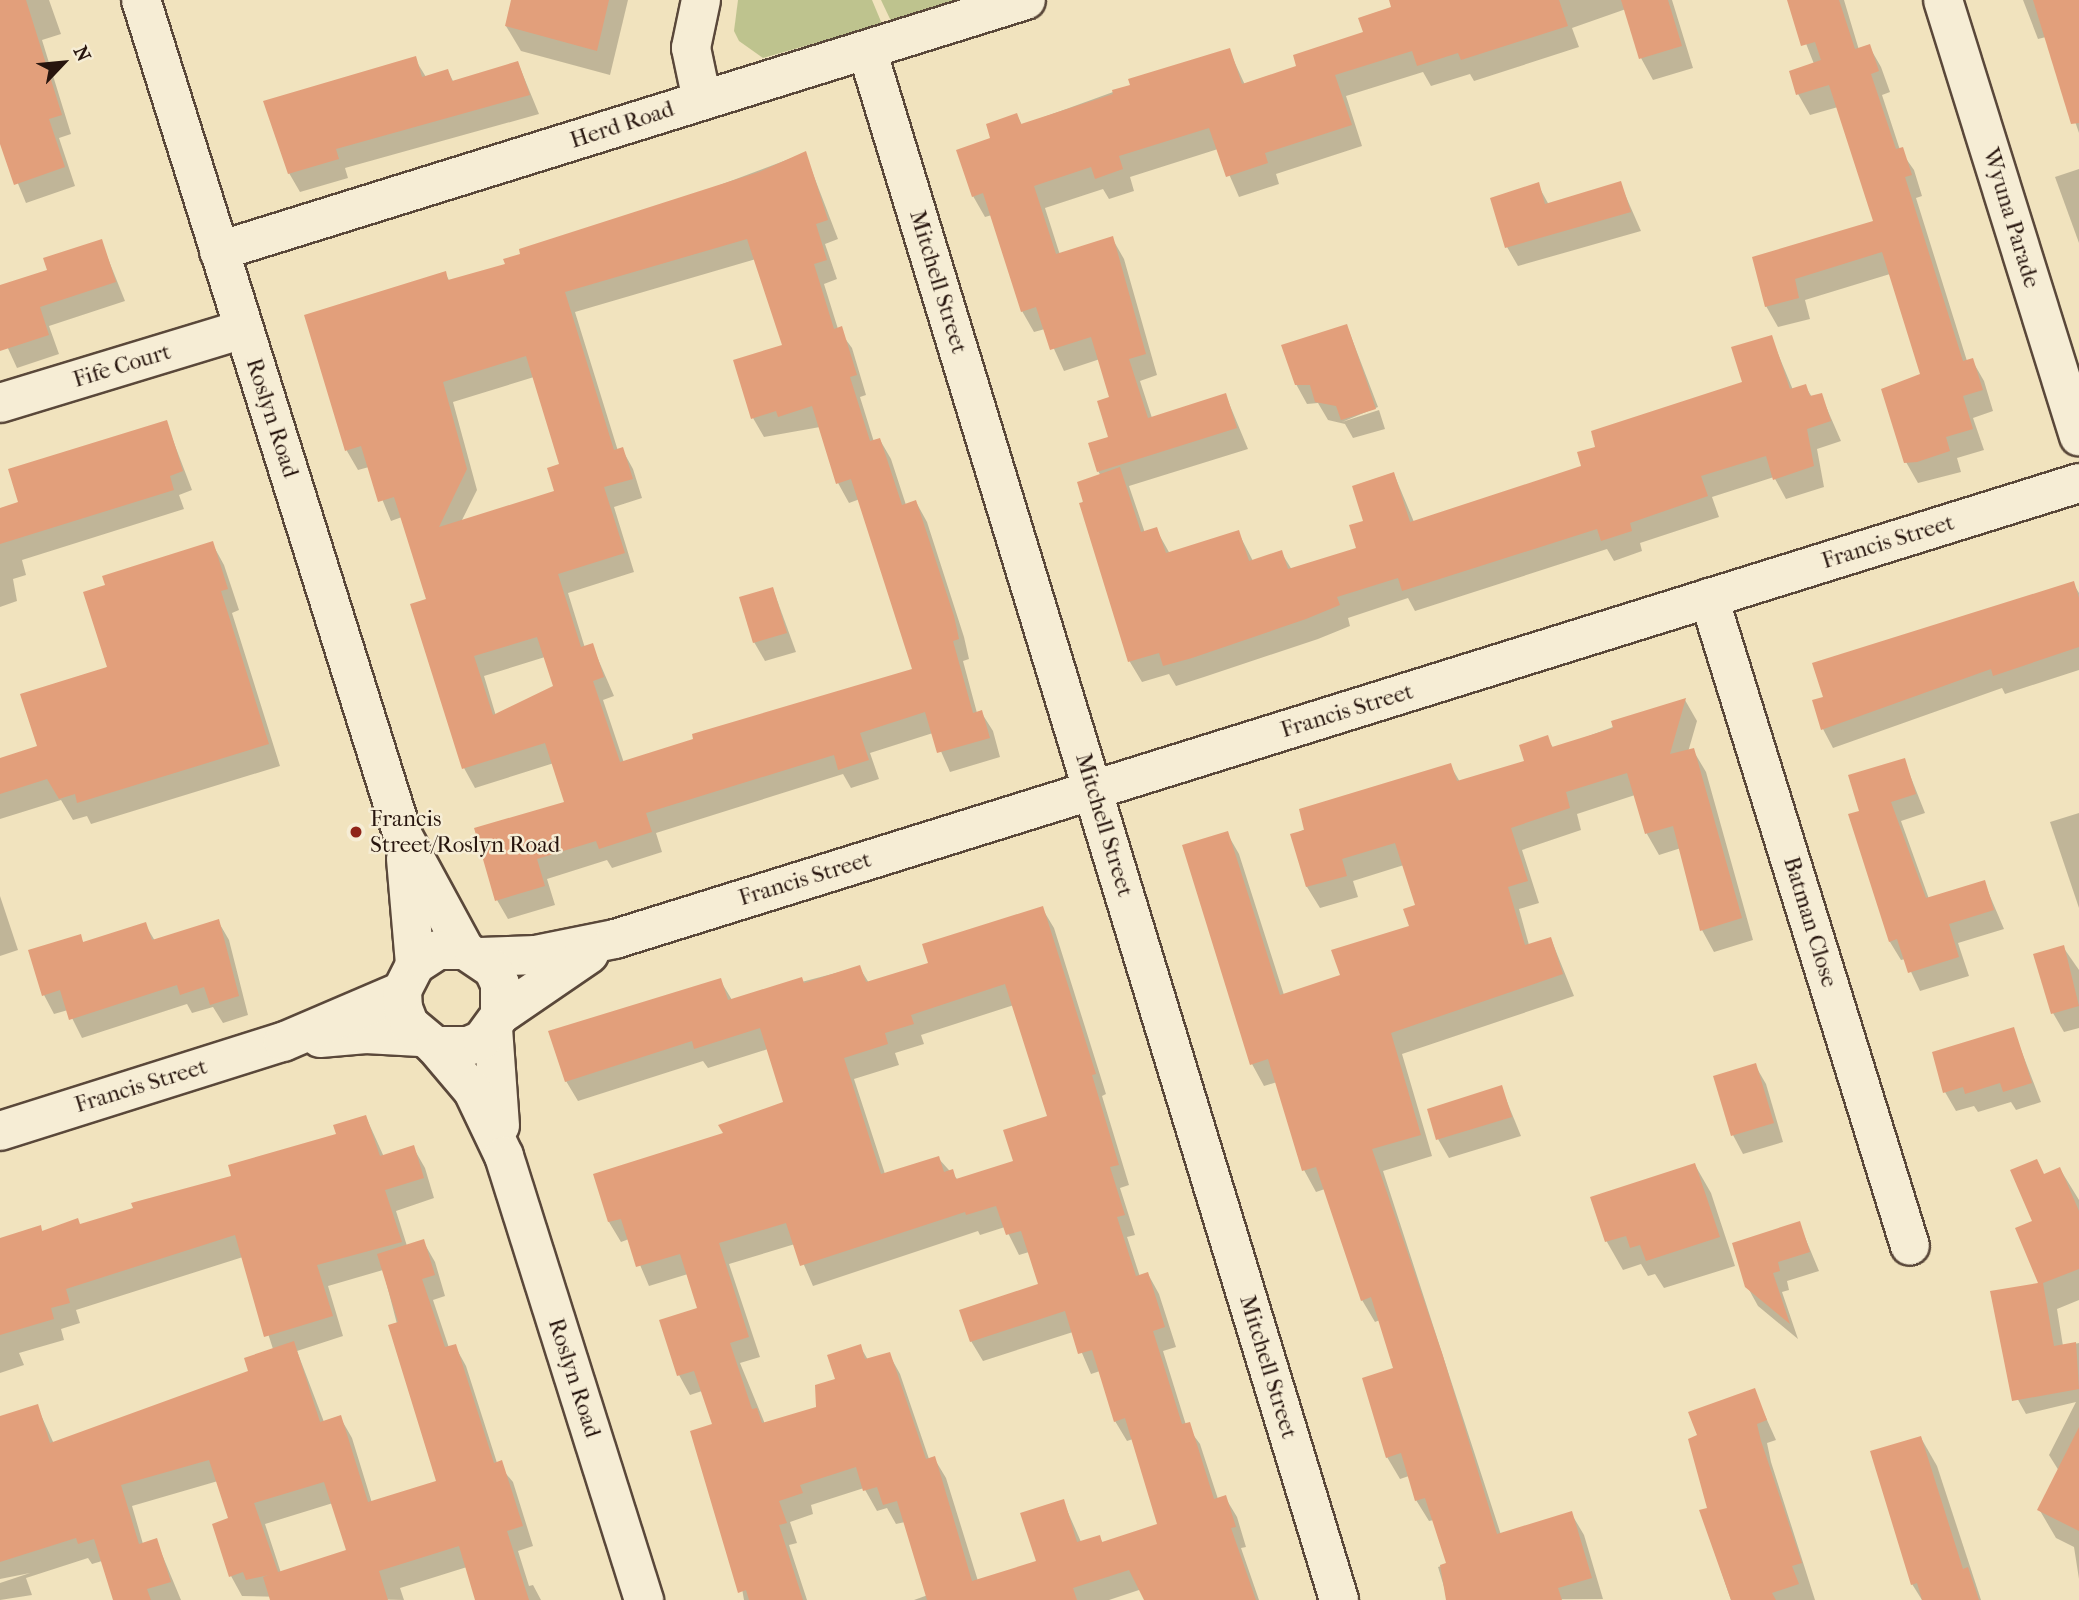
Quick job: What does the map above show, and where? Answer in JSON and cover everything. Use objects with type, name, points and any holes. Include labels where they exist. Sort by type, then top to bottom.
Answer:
[{"type":"street","name":"Roslyn Road","points":[[141,0],[403,836],[473,954],[500,984],[497,1021],[503,1156]]},
{"type":"street","points":[[701,0],[691,48],[702,100]]},
{"type":"street","name":"Herd Road","points":[[219,251],[1026,0]]},
{"type":"street","name":"Wyuna Parade","points":[[1942,0],[2079,436]]},
{"type":"street","name":"Mitchell Street","points":[[867,50],[1339,1600]]},
{"type":"street","name":"Fife Court","points":[[0,402],[243,329]]},
{"type":"street","name":"Francis Street","points":[[473,954],[536,955],[615,939],[2079,483]]},
{"type":"street","name":"Batman Close","points":[[1709,598],[1910,1245]]},
{"type":"street","name":"Roslyn Road","points":[[403,836],[409,1024],[473,1091],[503,1156],[644,1600]]},
{"type":"street","name":"Francis Street","points":[[497,1021],[545,980],[615,939]]},
{"type":"street","points":[[409,978],[438,950],[473,954]]},
{"type":"street","name":"Francis Street","points":[[0,1131],[283,1042],[409,978]]},
{"type":"street","points":[[427,1042],[468,1046],[497,1021]]},
{"type":"street","name":"Francis Street","points":[[283,1042],[366,1034],[427,1042]]},
{"type":"green space","points":[[738,0],[872,0],[882,24],[763,58],[739,41],[734,31]]},
{"type":"green space","points":[[881,0],[956,0],[891,21]]},
{"type":"building","points":[[0,0],[26,0],[62,115],[49,119],[65,167],[14,185],[0,144]]},
{"type":"building","points":[[511,0],[609,0],[597,51],[505,26]]},
{"type":"building","points":[[1389,0],[1559,0],[1568,26],[1461,60],[1458,53],[1417,66],[1412,51],[1335,75],[1352,125],[1265,153],[1268,163],[1226,177],[1209,128],[1119,156],[1123,169],[1095,179],[1091,167],[1034,186],[1056,254],[1113,236],[1146,354],[1129,359],[1148,418],[1226,393],[1237,428],[1097,472],[1088,443],[1108,437],[1097,401],[1109,397],[1091,337],[1050,350],[1036,307],[1021,312],[983,193],[972,197],[956,150],[990,138],[986,124],[1017,113],[1021,124],[1113,94],[1112,90],[1130,85],[1128,79],[1230,48],[1242,84],[1296,66],[1293,55],[1363,32],[1358,18],[1391,7]]},
{"type":"building","points":[[1621,0],[1668,0],[1682,46],[1639,59]]},
{"type":"building","points":[[1787,0],[1839,0],[1855,49],[1870,44],[1879,71],[1871,74],[1896,149],[1903,147],[1912,175],[1905,177],[1963,361],[1973,358],[1983,390],[1963,396],[1973,429],[1946,437],[1950,451],[1917,462],[1904,463],[1881,389],[1920,374],[1882,252],[1795,279],[1799,298],[1765,307],[1752,257],[1873,221],[1829,85],[1796,95],[1789,71],[1821,60],[1815,42],[1801,46]]},
{"type":"building","points":[[2033,0],[2079,0],[2079,123],[2071,124]]},
{"type":"building","points":[[416,56],[422,77],[448,69],[452,81],[518,61],[530,95],[336,149],[339,159],[288,174],[263,101]]},
{"type":"building","points":[[806,151],[828,220],[816,224],[827,260],[814,264],[834,329],[842,326],[857,375],[850,377],[870,441],[880,438],[902,505],[916,500],[954,616],[959,639],[953,641],[973,713],[982,710],[990,738],[937,753],[925,712],[860,733],[869,760],[838,770],[834,755],[646,813],[652,832],[599,849],[596,841],[537,859],[545,886],[495,901],[474,828],[564,802],[545,743],[462,769],[410,604],[426,599],[394,497],[378,502],[361,446],[345,451],[304,315],[446,271],[448,280],[505,264],[503,259],[520,254],[519,249],[759,172]],"holes":[[[747,239],[782,345],[733,360],[751,419],[776,411],[778,417],[812,406],[836,484],[851,479],[912,669],[692,734],[693,739],[620,762],[593,681],[604,677],[593,643],[581,647],[558,574],[625,553],[604,487],[633,479],[623,447],[614,450],[565,292]],[[526,356],[559,464],[547,468],[554,491],[439,527],[467,469],[443,382]],[[537,637],[553,686],[493,715],[474,656]]]},
{"type":"building","points":[[1621,181],[1631,212],[1505,248],[1490,198],[1539,182],[1545,204]]},
{"type":"building","points":[[102,239],[116,282],[40,307],[49,335],[0,351],[0,285],[47,270],[43,258]]},
{"type":"building","points":[[1347,324],[1376,409],[1341,420],[1336,406],[1315,402],[1310,385],[1295,385],[1281,345]]},
{"type":"building","points":[[1772,335],[1790,389],[1806,384],[1810,396],[1822,393],[1831,421],[1807,429],[1814,466],[1773,480],[1766,456],[1701,476],[1708,496],[1630,523],[1632,531],[1601,541],[1597,529],[1402,591],[1398,578],[1337,597],[1340,605],[1306,619],[1192,658],[1163,666],[1159,653],[1128,662],[1079,503],[1083,502],[1077,482],[1120,467],[1141,532],[1157,527],[1166,553],[1239,530],[1249,561],[1282,550],[1288,569],[1356,548],[1349,525],[1363,521],[1352,486],[1394,472],[1410,522],[1581,466],[1577,452],[1595,447],[1591,431],[1742,382],[1731,347]]},
{"type":"building","points":[[167,420],[183,471],[170,476],[174,490],[0,544],[0,508],[18,502],[8,469]]},
{"type":"building","points":[[213,541],[228,589],[221,591],[269,744],[77,803],[75,794],[59,799],[47,779],[0,794],[0,758],[37,746],[20,694],[107,667],[83,592],[105,585],[102,576]]},
{"type":"building","points":[[2074,581],[2079,598],[2079,647],[1993,676],[1991,669],[1821,730],[1812,700],[1823,697],[1812,663]]},
{"type":"building","points":[[773,587],[787,633],[753,643],[739,597]]},
{"type":"building","points":[[1686,698],[1670,754],[1694,748],[1742,918],[1700,931],[1673,826],[1645,834],[1627,773],[1566,792],[1570,808],[1511,828],[1528,881],[1508,887],[1525,945],[1551,937],[1563,974],[1391,1033],[1421,1135],[1372,1149],[1442,1353],[1497,1534],[1572,1511],[1592,1578],[1558,1588],[1562,1600],[1446,1600],[1440,1565],[1446,1563],[1425,1498],[1415,1501],[1401,1453],[1386,1458],[1362,1378],[1393,1368],[1371,1297],[1361,1301],[1316,1167],[1302,1171],[1268,1059],[1250,1065],[1182,845],[1228,831],[1280,995],[1340,975],[1331,950],[1409,926],[1403,909],[1415,905],[1395,843],[1342,859],[1347,876],[1306,887],[1290,834],[1304,830],[1299,809],[1451,763],[1457,781],[1524,761],[1519,745],[1548,735],[1552,747],[1613,728],[1611,721]]},
{"type":"building","points":[[1905,758],[1916,794],[1891,802],[1926,898],[1985,880],[1994,910],[1949,924],[1959,957],[1908,973],[1897,939],[1889,942],[1848,814],[1859,811],[1848,775]]},
{"type":"building","points":[[1043,906],[1096,1074],[1092,1075],[1119,1165],[1110,1167],[1125,1215],[1117,1217],[1136,1276],[1148,1272],[1165,1327],[1153,1331],[1182,1424],[1190,1422],[1214,1499],[1226,1495],[1236,1527],[1231,1528],[1256,1600],[1144,1600],[1129,1570],[1073,1588],[1077,1600],[927,1600],[897,1501],[883,1505],[877,1487],[863,1491],[856,1467],[800,1485],[803,1493],[779,1501],[787,1523],[779,1525],[803,1600],[749,1600],[746,1590],[738,1593],[690,1431],[712,1424],[694,1371],[677,1376],[659,1320],[697,1308],[680,1254],[636,1267],[621,1219],[608,1222],[593,1174],[723,1133],[718,1125],[783,1102],[760,1028],[694,1049],[692,1041],[565,1082],[548,1031],[721,978],[728,1000],[802,977],[804,983],[860,965],[866,982],[928,963],[922,944]],"holes":[[[1005,984],[1047,1116],[1003,1130],[1013,1161],[956,1179],[953,1169],[944,1172],[939,1156],[881,1174],[844,1058],[888,1044],[885,1033],[914,1024],[911,1015]],[[996,1206],[1006,1235],[1021,1231],[1038,1284],[959,1310],[970,1342],[1065,1311],[1078,1354],[1092,1350],[1114,1422],[1125,1418],[1157,1524],[1102,1542],[1100,1535],[1077,1542],[1064,1499],[1020,1513],[1036,1561],[972,1581],[935,1456],[926,1459],[890,1352],[865,1359],[861,1344],[827,1355],[835,1379],[815,1385],[816,1407],[762,1423],[757,1408],[752,1409],[730,1343],[749,1337],[719,1243],[786,1223],[800,1266],[965,1212],[966,1215]]]},
{"type":"building","points":[[219,919],[239,996],[210,1005],[204,987],[180,995],[177,985],[69,1020],[60,990],[42,996],[28,950],[81,934],[83,942],[146,922],[152,940]]},
{"type":"building","points":[[2064,945],[2079,1006],[2051,1014],[2033,954]]},
{"type":"building","points":[[2014,1027],[2032,1083],[2003,1092],[2000,1083],[1965,1094],[1963,1087],[1943,1093],[1932,1052]]},
{"type":"building","points":[[1756,1063],[1774,1123],[1731,1136],[1713,1076]]},
{"type":"building","points":[[1502,1085],[1512,1117],[1436,1140],[1427,1109]]},
{"type":"building","points":[[366,1115],[380,1156],[414,1145],[424,1178],[385,1190],[402,1242],[317,1265],[333,1316],[264,1337],[235,1235],[66,1289],[70,1303],[51,1308],[54,1319],[0,1335],[0,1238],[41,1225],[42,1231],[78,1218],[80,1224],[133,1208],[131,1203],[231,1176],[228,1165],[336,1134],[333,1125]]},
{"type":"building","points":[[2037,1159],[2044,1174],[2060,1167],[2079,1211],[2079,1269],[2043,1283],[2054,1346],[2076,1342],[2079,1389],[2012,1401],[1990,1291],[2038,1283],[2015,1228],[2032,1221],[2010,1170]]},
{"type":"building","points":[[1695,1163],[1720,1237],[1646,1261],[1640,1245],[1630,1248],[1626,1236],[1605,1242],[1590,1197]]},
{"type":"building","points":[[1800,1221],[1810,1252],[1778,1262],[1780,1271],[1773,1273],[1790,1324],[1745,1287],[1732,1243]]},
{"type":"building","points":[[424,1239],[435,1275],[422,1279],[445,1347],[456,1344],[494,1463],[502,1460],[523,1526],[507,1531],[529,1600],[475,1600],[459,1546],[379,1571],[388,1600],[270,1600],[263,1577],[269,1575],[246,1580],[243,1572],[229,1577],[212,1524],[228,1518],[209,1460],[121,1485],[139,1544],[157,1538],[171,1582],[147,1589],[151,1600],[113,1600],[94,1539],[78,1544],[76,1538],[0,1562],[0,1416],[38,1404],[50,1443],[248,1371],[244,1358],[294,1341],[320,1422],[341,1415],[368,1502],[436,1481],[388,1325],[398,1322],[377,1254]],"holes":[[[324,1482],[346,1550],[278,1572],[254,1503]]]},
{"type":"building","points":[[1755,1388],[1767,1420],[1757,1424],[1761,1441],[1802,1563],[1792,1566],[1799,1584],[1772,1593],[1776,1600],[1731,1600],[1699,1510],[1707,1508],[1688,1439],[1697,1435],[1688,1412]]},
{"type":"building","points":[[2079,1427],[2079,1531],[2037,1510]]},
{"type":"building","points":[[1921,1436],[1963,1569],[1968,1567],[1979,1600],[1922,1600],[1917,1583],[1911,1585],[1870,1451]]},
{"type":"place","name":"Francis Street/Roslyn Road","points":[[356,832]]}]
